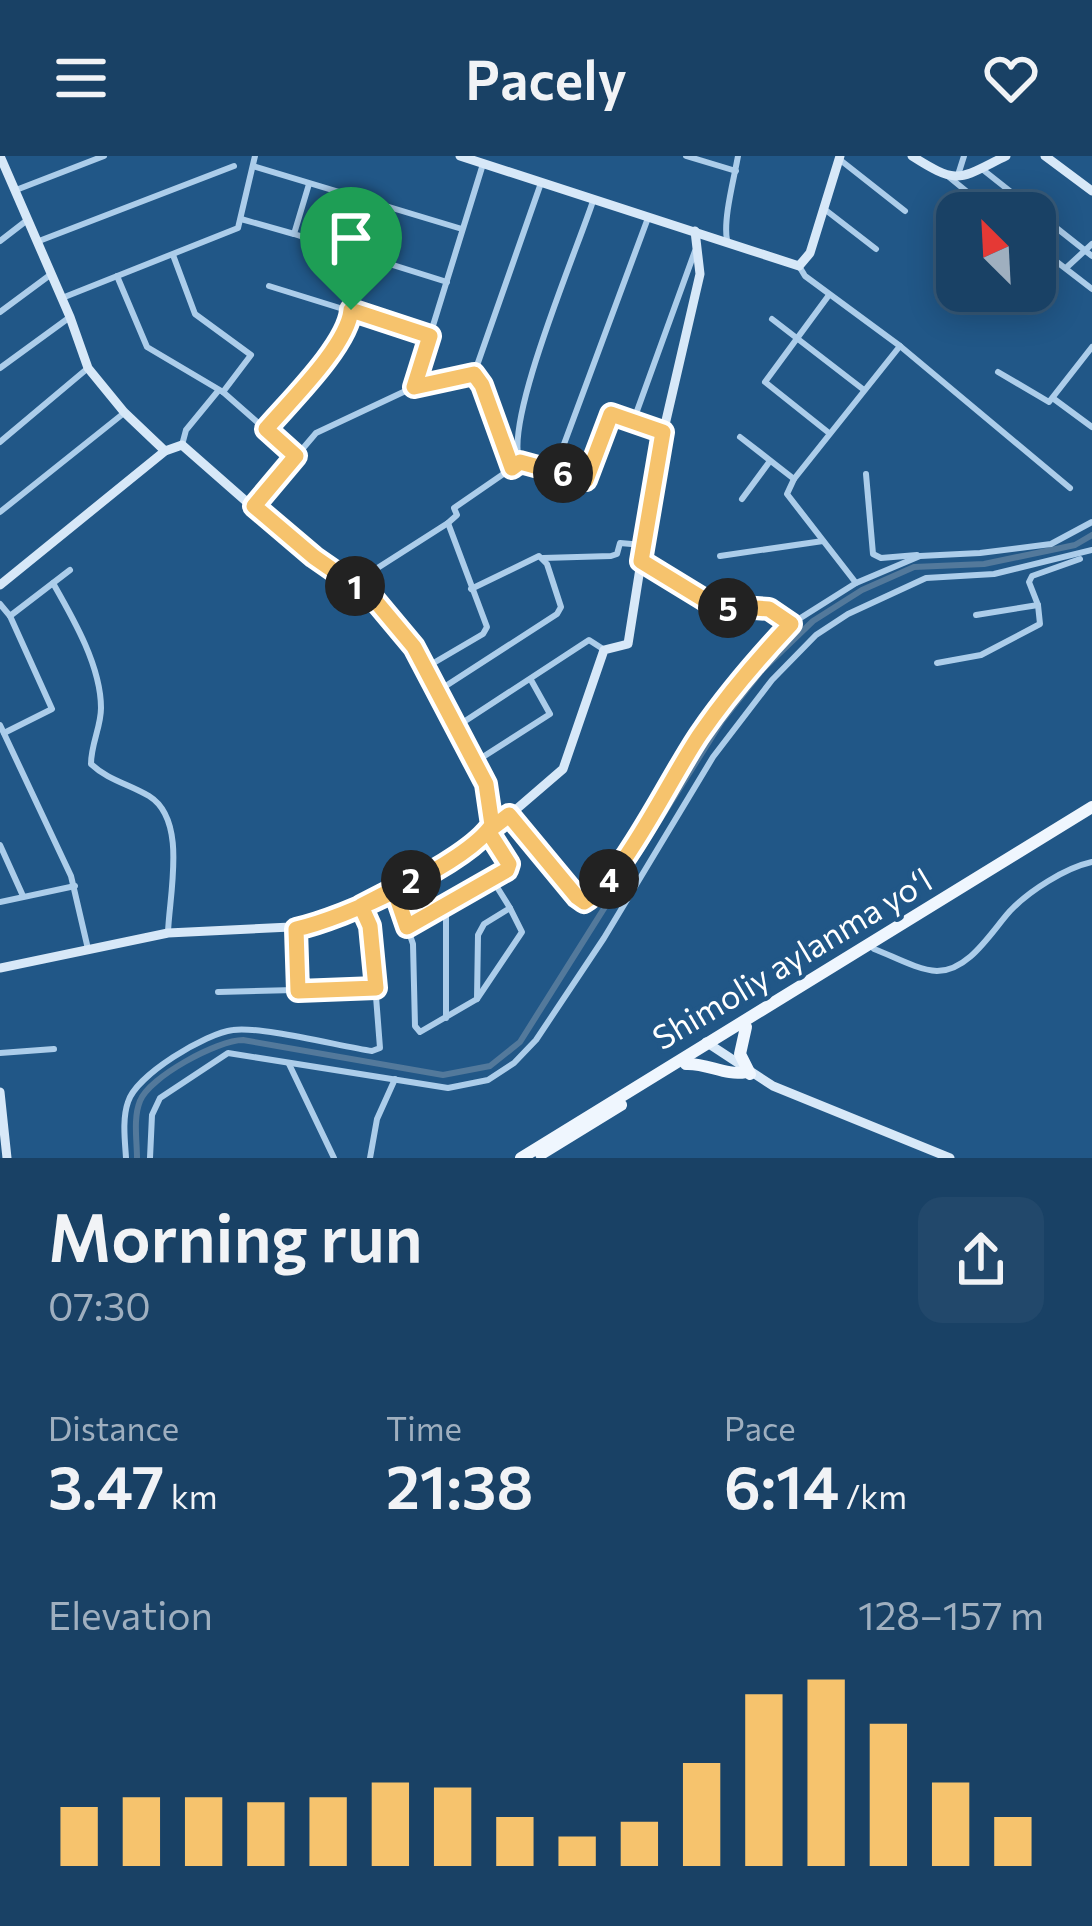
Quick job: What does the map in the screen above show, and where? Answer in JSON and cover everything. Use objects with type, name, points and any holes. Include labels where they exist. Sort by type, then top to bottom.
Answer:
[{"type":"main road","name":"Shimoliy aylanma yoʻl","points":[[535,1158],[1092,811]]},
{"type":"main road","name":"Shimoliy aylanma yoʻl","points":[[520,1158],[686,1064],[1047,839]]},
{"type":"main road","points":[[686,1064],[748,1073],[740,1054],[746,1027]]},
{"type":"street","points":[[0,156],[88,368],[165,451]]},
{"type":"street","points":[[13,191],[104,156]]},
{"type":"street","points":[[460,156],[799,266],[1070,488]]},
{"type":"street","points":[[686,156],[736,171]]},
{"type":"street","points":[[727,240],[724,220],[738,156]]},
{"type":"street","points":[[912,156],[969,192]]},
{"type":"street","points":[[953,178],[964,156]]},
{"type":"street","points":[[953,178],[1006,156]]},
{"type":"street","points":[[1045,156],[1092,191]]},
{"type":"street","points":[[799,266],[810,253],[840,158],[905,211]]},
{"type":"street","points":[[414,387],[464,230],[479,160]]},
{"type":"street","points":[[62,298],[230,233],[241,219],[254,161],[309,183],[464,230]]},
{"type":"street","points":[[35,242],[234,166]]},
{"type":"street","points":[[981,168],[1090,250],[1066,268]]},
{"type":"street","points":[[294,234],[309,183]]},
{"type":"street","points":[[474,374],[541,183]]},
{"type":"street","points":[[520,462],[516,453],[519,413],[593,201]]},
{"type":"street","points":[[823,208],[876,249]]},
{"type":"street","points":[[554,471],[648,218]]},
{"type":"street","points":[[241,219],[448,282]]},
{"type":"street","points":[[0,241],[26,221]]},
{"type":"street","points":[[456,727],[589,640],[604,650],[628,644],[663,432],[700,274],[695,231]]},
{"type":"street","points":[[633,422],[697,248]]},
{"type":"street","points":[[173,255],[195,314],[251,355],[186,430],[182,445]]},
{"type":"street","points":[[1056,261],[1092,289]]},
{"type":"street","points":[[0,312],[51,274]]},
{"type":"street","points":[[117,276],[141,340],[220,392],[296,456]]},
{"type":"street","points":[[269,286],[430,336]]},
{"type":"street","points":[[829,434],[765,382],[830,296]]},
{"type":"street","points":[[266,429],[336,345],[350,322],[351,310]]},
{"type":"street","points":[[0,368],[70,317]]},
{"type":"street","points":[[772,319],[864,389]]},
{"type":"street","points":[[856,583],[787,497],[794,479],[899,346]]},
{"type":"street","points":[[998,372],[1047,401],[1054,399],[1089,357],[1092,347]]},
{"type":"street","points":[[0,442],[88,368]]},
{"type":"street","points":[[254,506],[316,433],[414,387],[474,374]]},
{"type":"street","points":[[474,374],[512,468]]},
{"type":"street","points":[[1054,399],[1092,428]]},
{"type":"street","points":[[0,512],[124,412]]},
{"type":"street","points":[[520,462],[586,480],[608,415],[663,432]]},
{"type":"street","points":[[740,437],[794,479]]},
{"type":"street","points":[[0,585],[165,451],[182,445]]},
{"type":"street","points":[[182,445],[373,598],[414,647],[476,762],[493,813],[488,831],[510,866],[407,927]]},
{"type":"street","points":[[742,499],[770,461]]},
{"type":"street","points":[[352,584],[448,523],[458,514],[454,508],[520,462]]},
{"type":"street","points":[[866,474],[873,554],[881,559],[920,556]]},
{"type":"street","points":[[509,815],[584,902],[611,875],[703,729],[791,624],[856,583],[920,556],[1051,544],[1092,522]]},
{"type":"street","points":[[425,668],[486,631],[448,523]]},
{"type":"street","points":[[720,556],[823,541]]},
{"type":"street","points":[[471,589],[533,557],[611,556],[617,554],[620,543],[643,545]]},
{"type":"street","points":[[937,663],[981,655],[1040,623],[1029,582],[1032,576],[1092,551]]},
{"type":"street","points":[[149,1158],[155,1106],[178,1084],[228,1053],[466,1087],[488,1081],[524,1054],[604,938],[745,713],[794,656],[833,623],[926,578],[994,574],[1092,551]]},
{"type":"street","points":[[438,691],[557,614],[560,601],[543,558]]},
{"type":"street","points":[[641,561],[713,605],[769,609],[791,624]]},
{"type":"street","points":[[10,616],[70,569]]},
{"type":"street","points":[[53,583],[97,680],[101,715],[91,764],[118,783],[146,794],[164,812],[172,835],[168,933]]},
{"type":"street","points":[[0,604],[10,616],[52,709],[2,734],[75,886],[88,949]]},
{"type":"street","points":[[976,615],[1038,605]]},
{"type":"street","points":[[0,968],[168,933],[296,929],[333,920],[394,889],[467,850],[563,769],[604,650]]},
{"type":"street","points":[[476,762],[550,714],[530,679]]},
{"type":"street","points":[[0,845],[23,896]]},
{"type":"street","points":[[874,949],[930,970],[946,970],[972,954],[1022,901],[1092,862]]},
{"type":"street","points":[[394,889],[414,955],[416,1030],[422,1032],[477,999],[522,932],[492,879]]},
{"type":"street","points":[[0,902],[75,886]]},
{"type":"street","points":[[446,905],[446,1018]]},
{"type":"street","points":[[126,1158],[128,1102],[138,1086],[159,1067],[211,1037],[238,1029],[375,1051],[381,1041],[376,988],[370,926],[361,906]]},
{"type":"street","points":[[477,999],[478,935],[484,924],[510,908]]},
{"type":"street","points":[[296,929],[298,991]]},
{"type":"street","points":[[218,992],[376,988]]},
{"type":"street","points":[[710,1045],[748,1073],[950,1158]]},
{"type":"street","points":[[0,1053],[54,1049]]},
{"type":"street","points":[[288,1062],[334,1158]]},
{"type":"street","points":[[370,1158],[377,1119],[395,1079]]},
{"type":"street","points":[[0,1092],[7,1158]]},
{"type":"waterway","points":[[137,1158],[137,1115],[146,1091],[186,1062],[232,1042],[243,1040],[443,1075],[490,1066],[520,1042],[722,721],[763,669],[813,621],[862,590],[914,567],[984,564],[1075,545],[1092,535]]},
{"type":"route","points":[[351,310],[350,322],[336,345],[266,429],[296,456],[254,506],[314,557],[373,598],[414,647],[486,784],[493,813],[488,831],[455,858],[425,874],[385,893],[333,920],[296,929],[298,991],[376,988],[370,926],[361,906],[394,889],[407,927],[507,870],[509,864],[488,831],[509,815],[577,897],[584,902],[590,898],[605,884],[703,729],[791,624],[769,609],[719,608],[690,595],[641,561],[663,432],[611,414],[586,480],[520,462],[512,468],[474,374],[414,387],[430,336],[351,310]]}]
